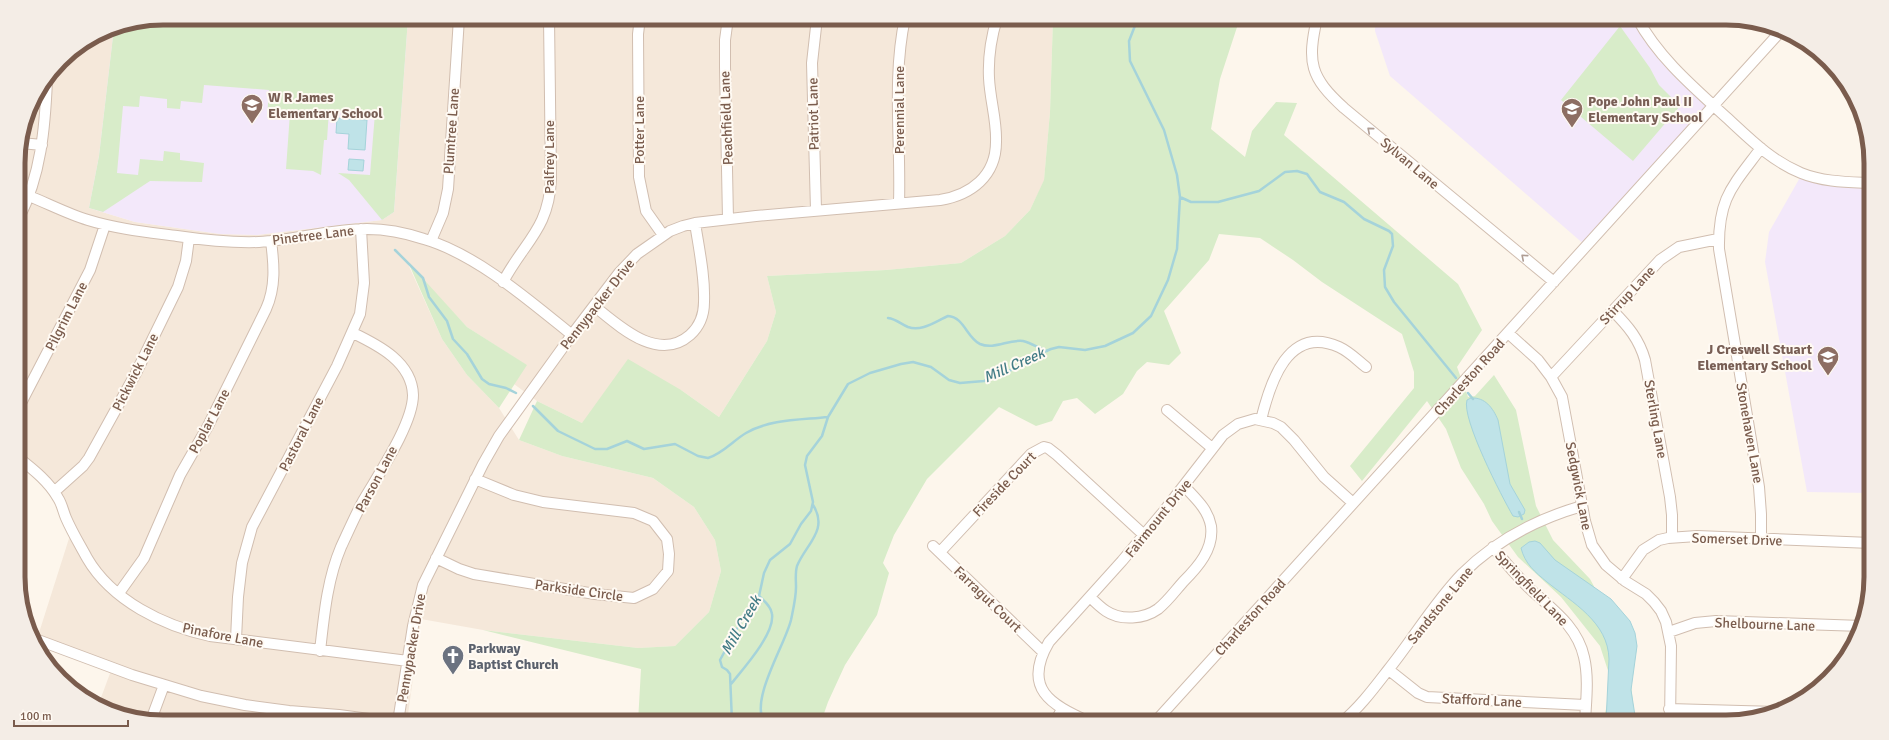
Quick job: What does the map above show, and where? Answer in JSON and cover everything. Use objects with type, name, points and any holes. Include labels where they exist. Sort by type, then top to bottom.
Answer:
[{"type":"street","name":"Plumtree Lane","points":[[431,241],[443,213],[448,189],[459,25]]},
{"type":"street","name":"Palfrey Lane","points":[[503,282],[516,260],[537,231],[549,201],[551,179],[549,25]]},
{"type":"street","name":"Potter Lane","points":[[639,25],[639,178],[646,211],[663,235]]},
{"type":"street","name":"Peachfield Lane","points":[[727,25],[725,40],[725,67],[728,219]]},
{"type":"street","name":"Patriot Lane","points":[[816,25],[812,63],[816,210]]},
{"type":"street","name":"Perennial Lane","points":[[899,203],[900,174],[898,72],[904,25]]},
{"type":"street","name":"Pennypacker Drive","points":[[399,715],[413,626],[423,585],[475,479],[498,436],[572,335],[628,263],[647,245],[663,235],[683,226],[695,223],[816,210],[940,200],[963,194],[974,188],[983,179],[989,168],[996,144],[989,72],[990,51],[996,25]]},
{"type":"street","name":"Sylvan Lane","points":[[1316,25],[1312,59],[1316,77],[1328,93],[1344,108],[1554,282]]},
{"type":"street","points":[[1641,25],[1656,48],[1671,66],[1777,162],[1802,174],[1832,181],[1864,183]]},
{"type":"street","name":"Charleston Road","points":[[1161,715],[1778,35]]},
{"type":"street","points":[[25,205],[36,173],[42,145],[46,89]]},
{"type":"street","points":[[27,144],[42,145]]},
{"type":"street","name":"Stonehaven Lane","points":[[1761,148],[1735,182],[1724,201],[1719,223],[1718,240],[1759,487],[1762,514],[1761,539]]},
{"type":"street","name":"Pinetree Lane","points":[[29,196],[69,213],[105,224],[138,231],[189,238],[243,242],[271,241],[361,229],[384,230],[431,241],[460,253],[503,282],[572,335]]},
{"type":"street","points":[[594,306],[635,336],[652,344],[671,345],[688,337],[696,330],[700,322],[704,303],[704,282],[695,223]]},
{"type":"street","name":"Pilgrim Lane","points":[[25,395],[90,270],[105,224]]},
{"type":"street","name":"Pastoral Lane","points":[[236,639],[238,597],[242,563],[252,527],[353,333],[360,314],[364,294],[361,229]]},
{"type":"street","name":"Pickwick Lane","points":[[54,492],[83,466],[133,379],[182,278],[189,238]]},
{"type":"street","name":"Stirrup Lane","points":[[1551,377],[1660,260],[1670,252],[1689,244],[1718,240]]},
{"type":"street","name":"Poplar Lane","points":[[119,593],[144,558],[180,476],[245,353],[270,300],[274,275],[274,259],[271,241]]},
{"type":"street","name":"Sterling Lane","points":[[1613,311],[1632,331],[1642,349],[1645,360],[1671,502],[1672,538]]},
{"type":"street","name":"Parson Lane","points":[[320,651],[329,582],[337,559],[363,502],[405,424],[412,404],[412,385],[408,376],[398,362],[384,350],[353,333]]},
{"type":"street","name":"Sedgwick Lane","points":[[1508,333],[1538,360],[1551,377],[1562,397],[1587,533],[1598,556],[1622,579],[1646,594],[1661,611],[1669,632],[1672,658],[1670,715]]},
{"type":"street","points":[[1353,503],[1318,471],[1288,433],[1273,423],[1261,420],[1265,403],[1277,370],[1287,356],[1302,346],[1311,343],[1330,344],[1348,352],[1366,367]]},
{"type":"street","points":[[1167,410],[1212,448]]},
{"type":"street","name":"Fairmount Drive","points":[[1075,715],[1062,709],[1047,696],[1039,679],[1038,669],[1043,652],[1049,642],[1144,535],[1223,435],[1234,426],[1247,421],[1261,420]]},
{"type":"street","name":"Fireside Court","points":[[936,549],[1031,454],[1044,447],[1048,448],[1057,455],[1144,535]]},
{"type":"street","name":"Pinafore Lane","points":[[25,463],[37,473],[54,492],[88,560],[107,583],[146,612],[173,625],[197,633],[320,651],[408,661]]},
{"type":"street","name":"Parkside Circle","points":[[436,558],[459,569],[474,574],[596,594],[634,598],[653,589],[668,571],[669,554],[667,539],[653,521],[634,513],[528,499],[514,495],[475,479]]},
{"type":"street","points":[[1090,597],[1106,612],[1131,618],[1140,617],[1158,609],[1201,562],[1210,545],[1211,526],[1204,509],[1184,486]]},
{"type":"street","name":"Sandstone Lane","points":[[1349,715],[1371,692],[1389,670],[1454,584],[1469,567],[1493,547],[1512,536],[1548,518],[1582,506]]},
{"type":"street","name":"Somerset Drive","points":[[1622,579],[1643,550],[1659,540],[1672,538],[1697,536],[1864,543]]},
{"type":"street","name":"Springfield Lane","points":[[1493,547],[1522,580],[1562,617],[1575,635],[1584,656],[1586,668],[1585,715]]},
{"type":"street","name":"Farragut Court","points":[[936,549],[1043,652]]},
{"type":"street","name":"Shelbourne Lane","points":[[1669,632],[1695,623],[1716,621],[1855,626]]},
{"type":"street","points":[[41,641],[164,685],[201,696],[245,705],[331,715]]},
{"type":"street","name":"Stafford Lane","points":[[1389,670],[1418,693],[1427,697],[1585,705]]},
{"type":"street","points":[[153,715],[164,685]]},
{"type":"street","points":[[1059,715],[1062,709]]},
{"type":"street","points":[[1670,709],[1756,711]]},
{"type":"shaded area","name":"W R James Elementary School","points":[[163,25],[407,25],[394,212],[382,220],[257,235],[220,234],[135,222],[89,208],[99,156],[113,34],[145,26]]},
{"type":"shaded area","points":[[407,25],[1053,25],[1050,112],[1044,181],[1030,210],[1005,236],[961,263],[886,270],[767,276],[776,312],[767,341],[719,417],[681,390],[582,423],[537,401],[514,384],[526,365],[467,327],[408,264],[442,339],[467,375],[499,408],[519,440],[562,456],[653,478],[694,507],[715,540],[721,571],[709,612],[675,646],[638,648],[483,630],[421,619],[408,715],[326,715],[261,708],[263,715],[154,715],[119,708],[100,700],[112,668],[40,640],[38,636],[72,529],[54,492],[25,464],[25,154],[30,127],[39,102],[48,86],[72,59],[94,43],[113,34],[99,156],[89,208],[135,222],[220,234],[257,235],[382,220],[394,212]]},
{"type":"shaded area","name":"Pope John Paul II Elementary School","points":[[1375,25],[1641,25],[1656,48],[1714,106],[1586,246],[1390,76],[1375,31]]},
{"type":"shaded area","name":"J Creswell Stuart Elementary School","points":[[1802,174],[1864,181],[1864,493],[1807,492],[1765,262],[1769,232]]},
{"type":"green space","points":[[163,25],[407,25],[394,212],[382,220],[349,180],[338,173],[370,175],[375,113],[329,110],[327,140],[324,140],[321,175],[313,171],[286,169],[290,113],[283,119],[267,118],[269,90],[204,85],[202,103],[181,101],[180,109],[167,108],[167,99],[140,96],[139,107],[123,106],[117,173],[138,175],[140,159],[163,161],[164,151],[180,153],[180,160],[204,163],[202,182],[150,181],[103,212],[89,208],[99,156],[113,34],[145,26]]},
{"type":"green space","points":[[1053,25],[1238,25],[1220,79],[1211,129],[1245,157],[1252,131],[1276,102],[1297,103],[1284,135],[1458,284],[1482,330],[1457,367],[1468,397],[1475,396],[1494,375],[1516,410],[1536,506],[1553,540],[1590,579],[1627,647],[1634,715],[1605,715],[1612,683],[1600,646],[1561,597],[1518,557],[1492,521],[1484,504],[1461,468],[1446,429],[1427,401],[1362,481],[1350,466],[1414,388],[1414,372],[1402,334],[1322,282],[1260,238],[1219,234],[1209,260],[1164,311],[1181,353],[1169,365],[1147,362],[1137,371],[1123,394],[1095,414],[1077,398],[1063,401],[1052,421],[1036,426],[999,407],[927,479],[894,535],[883,563],[889,573],[877,615],[845,665],[823,715],[638,715],[641,669],[483,630],[638,648],[675,646],[709,612],[721,571],[715,540],[694,507],[653,478],[562,456],[519,440],[537,401],[582,423],[628,359],[681,390],[719,417],[767,341],[776,312],[767,276],[886,270],[961,263],[1005,236],[1030,210],[1044,180],[1050,112]]},
{"type":"green space","points":[[1620,26],[1650,68],[1659,85],[1680,106],[1633,161],[1561,100]]},
{"type":"green space","points":[[408,262],[467,327],[527,365],[499,408],[467,375],[442,339]]},
{"type":"water","points":[[337,118],[367,120],[365,150],[348,149],[349,134],[336,133]]},
{"type":"water","points":[[349,159],[364,160],[363,171],[348,170]]},
{"type":"water","points":[[1471,398],[1480,399],[1488,404],[1494,411],[1498,420],[1510,484],[1525,510],[1524,514],[1518,517],[1513,516],[1492,476],[1476,440],[1467,409],[1467,400]]},
{"type":"water","points":[[1535,541],[1540,543],[1555,560],[1611,599],[1630,621],[1635,633],[1637,646],[1631,690],[1635,715],[1606,715],[1609,659],[1603,634],[1587,614],[1543,578],[1528,563],[1521,548],[1529,542]]},
{"type":"waterway","name":"Mill Creek","points":[[732,715],[730,674],[722,667],[720,660],[744,616],[759,596],[764,573],[770,560],[790,544],[801,524],[811,511],[813,502],[805,465],[807,456],[822,436],[828,417],[848,384],[870,373],[913,362],[931,367],[949,380],[960,383],[984,381],[1016,368],[1039,354],[1051,349],[1059,347],[1085,350],[1105,346],[1133,333],[1151,316],[1168,280],[1177,249],[1180,197],[1177,175],[1164,130],[1130,61],[1129,41],[1135,25]]},
{"type":"waterway","points":[[1180,197],[1191,202],[1218,202],[1259,191],[1285,172],[1297,171],[1307,174],[1320,192],[1344,202],[1364,219],[1389,231],[1392,234],[1393,246],[1384,270],[1385,287],[1394,302],[1456,378]]},
{"type":"waterway","points":[[395,250],[423,278],[429,297],[447,321],[453,339],[467,354],[482,379],[489,384],[506,388],[516,393]]},
{"type":"waterway","points":[[888,318],[896,320],[908,327],[918,328],[924,327],[948,316],[953,317],[962,324],[976,341],[985,346],[1012,341],[1023,341],[1047,351]]},
{"type":"waterway","points":[[1468,393],[1473,399]]},
{"type":"waterway","points":[[533,406],[558,431],[595,449],[607,449],[627,441],[644,449],[675,444],[698,456],[708,458],[723,450],[741,436],[755,428],[786,421],[828,417]]},
{"type":"waterway","points":[[762,715],[761,700],[765,686],[788,631],[791,620],[796,595],[797,566],[814,537],[819,522],[813,505]]},
{"type":"waterway","points":[[1519,512],[1522,519]]},
{"type":"waterway","points":[[731,684],[764,641],[772,622],[772,614],[770,609],[759,596]]},
{"type":"place","name":"W R James Elementary School","points":[[252,124]]},
{"type":"place","name":"Pope John Paul II Elementary School","points":[[1572,128]]},
{"type":"place","name":"J Creswell Stuart Elementary School","points":[[1828,376]]},
{"type":"place","name":"Parkway Baptist Church","points":[[453,676]]}]
